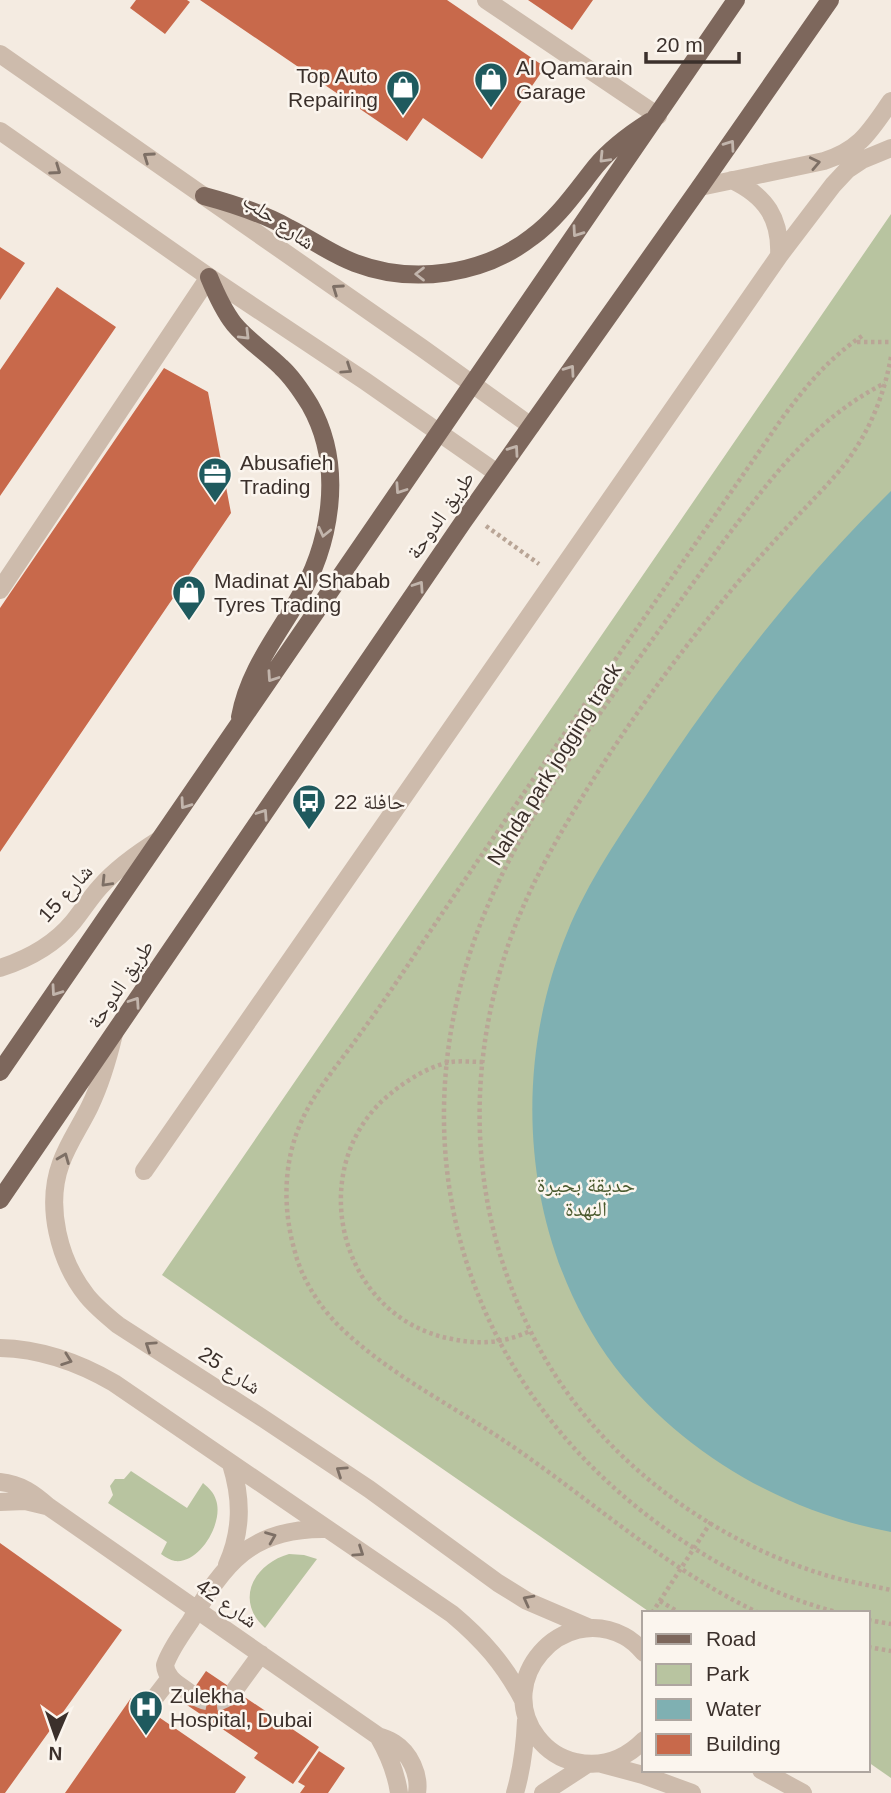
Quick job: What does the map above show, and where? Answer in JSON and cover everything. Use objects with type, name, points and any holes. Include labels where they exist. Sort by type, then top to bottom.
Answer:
[{"type":"main road","points":[[0,1072],[736,0]]},
{"type":"main road","name":"طريق الدوحة","points":[[0,1200],[468,514],[830,0]]},
{"type":"main road","points":[[204,196],[262,214],[335,254],[378,270],[424,274],[470,268],[513,250],[532,238],[550,222],[615,146],[658,116]]},
{"type":"main road","points":[[209,277],[222,306],[236,325],[249,340],[282,367],[311,406],[325,442],[330,473],[326,529],[317,561],[296,603],[253,675],[243,701],[238,727]]},
{"type":"street","points":[[486,0],[658,116]]},
{"type":"street","name":"شارع حلب","points":[[0,54],[531,426]]},
{"type":"street","points":[[144,1171],[779,256],[847,170],[861,141],[891,101]]},
{"type":"street","points":[[0,131],[497,473]]},
{"type":"street","points":[[700,187],[891,148]]},
{"type":"street","points":[[732,180],[747,187],[769,210],[780,240],[779,256]]},
{"type":"street","points":[[0,590],[209,277]]},
{"type":"street","name":"شارع 15","points":[[0,968],[37,953],[55,940],[118,869],[159,840]]},
{"type":"street","name":"شارع 25","points":[[114,1033],[100,1082],[60,1164],[55,1188],[58,1234],[74,1277],[86,1295],[118,1325],[358,1482],[498,1583],[527,1601],[590,1628],[613,1631],[624,1636],[642,1651]]},
{"type":"street","points":[[0,1348],[18,1348],[66,1359],[114,1383],[433,1601],[469,1629],[499,1661],[512,1680],[533,1731],[542,1744],[555,1754],[570,1761],[643,1775],[692,1793]]},
{"type":"street","points":[[226,1568],[233,1552],[239,1518],[239,1499],[231,1464]]},
{"type":"street","name":"شارع 42","points":[[0,1482],[24,1488],[379,1736],[394,1743],[407,1755],[415,1770],[417,1793]]},
{"type":"street","name":"شارع 42","points":[[0,1502],[25,1501],[49,1507]]},
{"type":"street","points":[[191,1694],[170,1678],[165,1670],[167,1660],[197,1609],[226,1568],[238,1556],[267,1538],[285,1531],[325,1529]]},
{"type":"street","points":[[515,1793],[525,1747],[525,1681],[531,1665],[542,1650],[556,1638],[572,1631],[590,1628]]},
{"type":"street","points":[[234,1690],[261,1654]]},
{"type":"street","points":[[150,1704],[170,1678]]},
{"type":"street","points":[[379,1736],[395,1772],[399,1793]]},
{"type":"street","points":[[543,1793],[594,1764],[617,1760],[642,1742]]},
{"type":"street","points":[[765,1772],[803,1793]]},
{"type":"path","points":[[755,1611],[680,1570],[512,1446],[378,1360],[335,1322],[319,1303],[304,1278],[295,1254],[286,1202],[287,1177],[299,1128],[320,1089],[393,988],[504,821],[783,418],[820,370],[862,337]]},
{"type":"path","points":[[854,342],[891,342]]},
{"type":"path","name":"Nahda park jogging track","points":[[891,357],[886,383],[867,430],[852,455],[744,576],[671,666],[596,774],[558,837],[524,904],[510,940],[492,1006],[483,1062],[480,1115],[484,1191],[502,1265],[515,1300],[563,1390],[603,1438],[649,1479],[710,1522],[757,1548],[822,1574],[891,1590]]},
{"type":"path","name":"Nahda park jogging track","points":[[832,1611],[757,1584],[694,1549],[630,1504],[581,1458],[551,1423],[500,1342],[474,1285],[463,1252],[449,1188],[444,1115],[447,1063],[463,977],[488,905],[528,828],[578,747],[670,615],[783,463],[825,422],[852,401],[886,383]]},
{"type":"path","points":[[468,514],[557,576]]},
{"type":"path","points":[[483,1062],[447,1063],[415,1076],[371,1111],[345,1163],[341,1221],[353,1261],[362,1278],[374,1294],[405,1321],[443,1338],[463,1342],[500,1342],[530,1331]]},
{"type":"path","points":[[653,1611],[710,1522]]},
{"type":"path","points":[[660,1601],[677,1611]]},
{"type":"path","points":[[870,1620],[891,1624]]},
{"type":"path","points":[[870,1647],[891,1651]]},
{"type":"green space","name":"حديقة بحيرة النهدة","points":[[891,214],[891,1778],[870,1763],[870,1611],[648,1611],[162,1275]]},
{"type":"green space","points":[[131,1471],[187,1508],[203,1483],[213,1493],[218,1509],[213,1530],[208,1540],[193,1556],[175,1561],[164,1556],[161,1554],[167,1542],[108,1503],[113,1495],[110,1486],[115,1479],[124,1479]]},
{"type":"green space","points":[[289,1554],[317,1559],[265,1628],[251,1606],[252,1584],[266,1566]]},
{"type":"water","points":[[891,491],[891,1532],[812,1510],[774,1494],[738,1474],[671,1426],[615,1367],[584,1319],[561,1267],[544,1213],[535,1157],[532,1100],[537,1043],[549,987],[567,933],[595,876],[678,748],[763,633],[857,525]]},
{"type":"building","points":[[136,0],[190,2],[165,34],[130,8]]},
{"type":"building","points":[[200,0],[447,0],[545,67],[482,159],[423,118],[407,141]]},
{"type":"building","points":[[528,0],[593,0],[572,30]]},
{"type":"building","points":[[0,247],[25,263],[0,300]]},
{"type":"building","points":[[57,287],[116,327],[0,496],[0,370]]},
{"type":"building","points":[[164,368],[208,392],[231,513],[0,852],[0,608]]},
{"type":"building","points":[[0,1543],[122,1630],[5,1793],[0,1793]]},
{"type":"building","points":[[206,1671],[319,1747],[293,1784],[254,1758],[258,1753],[184,1703]]},
{"type":"building","name":"Zulekha Hospital, Dubai","points":[[131,1698],[246,1777],[235,1793],[65,1793]]},
{"type":"building","points":[[319,1751],[345,1768],[328,1793],[300,1793],[305,1786],[298,1782]]},
{"type":"tunnel","points":[[191,1694],[214,1702],[224,1699],[234,1691]]},
{"type":"place","name":"Al Qamarain Garage","points":[[491,109]]},
{"type":"place","name":"Top Auto Repairing","points":[[403,117]]},
{"type":"place","name":"Abusafieh Trading","points":[[215,504]]},
{"type":"place","name":"Madinat Al Shabab Tyres Trading","points":[[189,622]]},
{"type":"place","name":"حافلة 22","points":[[309,831]]},
{"type":"place","name":"Zulekha Hospital, Dubai","points":[[146,1737]]}]
